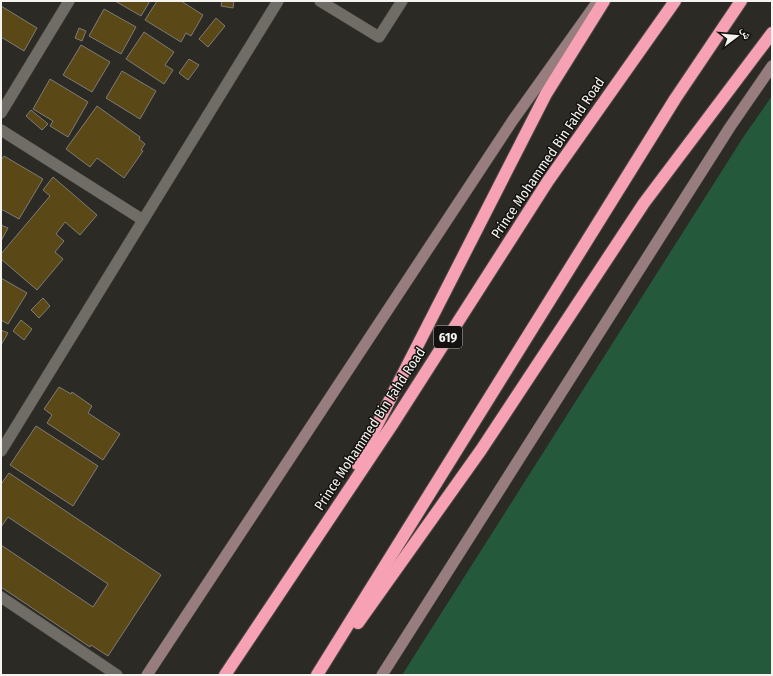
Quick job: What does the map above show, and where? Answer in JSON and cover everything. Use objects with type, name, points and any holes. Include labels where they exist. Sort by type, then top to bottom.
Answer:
[{"type":"highway","points":[[332,514],[546,94],[604,1]]},
{"type":"highway","name":"Prince Mohammed Bin Fahd Road","points":[[225,675],[392,425],[548,181],[675,1]]},
{"type":"highway","points":[[317,675],[675,100],[741,1]]},
{"type":"highway","points":[[321,675],[481,450],[644,203],[772,33]]},
{"type":"main road","points":[[148,675],[513,120],[598,1]]},
{"type":"main road","points":[[382,675],[726,134],[772,66]]},
{"type":"street","points":[[1,113],[69,1]]},
{"type":"street","points":[[1,451],[278,1]]},
{"type":"street","points":[[320,1],[379,37],[402,1]]},
{"type":"street","points":[[1,130],[143,220]]},
{"type":"street","points":[[1,597],[117,675]]},
{"type":"green space","points":[[772,96],[772,675],[402,675],[744,136]]},
{"type":"building","points":[[115,1],[150,1],[141,16]]},
{"type":"building","points":[[157,1],[181,1],[203,15],[191,36],[186,33],[181,42],[145,20]]},
{"type":"building","points":[[222,1],[234,1],[233,8],[221,6]]},
{"type":"building","points":[[1,6],[37,28],[24,51],[1,37]]},
{"type":"building","points":[[104,9],[136,27],[121,54],[89,36]]},
{"type":"building","points":[[216,18],[225,26],[208,47],[199,39]]},
{"type":"building","points":[[79,28],[86,31],[82,41],[75,38]]},
{"type":"building","points":[[144,32],[174,52],[165,65],[173,70],[164,84],[126,59]]},
{"type":"building","points":[[81,45],[110,62],[92,92],[63,75]]},
{"type":"building","points":[[189,59],[199,65],[188,80],[179,73]]},
{"type":"building","points":[[122,71],[156,91],[140,119],[106,98]]},
{"type":"building","points":[[50,79],[88,102],[68,137],[50,126],[53,121],[33,109]]},
{"type":"building","points":[[97,106],[140,137],[139,139],[145,144],[141,150],[143,151],[124,178],[97,158],[90,167],[66,149]]},
{"type":"building","points":[[31,110],[48,124],[42,130],[26,116]]},
{"type":"building","points":[[4,156],[43,179],[19,219],[1,209],[1,160]]},
{"type":"building","points":[[53,177],[97,215],[80,235],[65,222],[56,234],[64,241],[55,252],[63,259],[37,290],[1,259],[1,254],[50,196],[43,190]]},
{"type":"building","points":[[1,225],[8,228],[1,241]]},
{"type":"building","points":[[1,278],[27,293],[8,324],[1,320]]},
{"type":"building","points":[[43,298],[50,306],[39,318],[31,310]]},
{"type":"building","points":[[21,320],[32,329],[24,340],[13,331]]},
{"type":"building","points":[[1,330],[8,333],[1,345]]},
{"type":"building","points":[[59,387],[71,394],[72,392],[92,406],[88,413],[120,434],[103,460],[47,423],[52,415],[44,409]]},
{"type":"building","points":[[36,426],[98,466],[73,506],[10,465]]},
{"type":"building","points":[[9,473],[161,575],[108,656],[91,645],[90,647],[1,587],[1,545],[93,607],[108,584],[8,517],[1,527],[1,484]]}]
